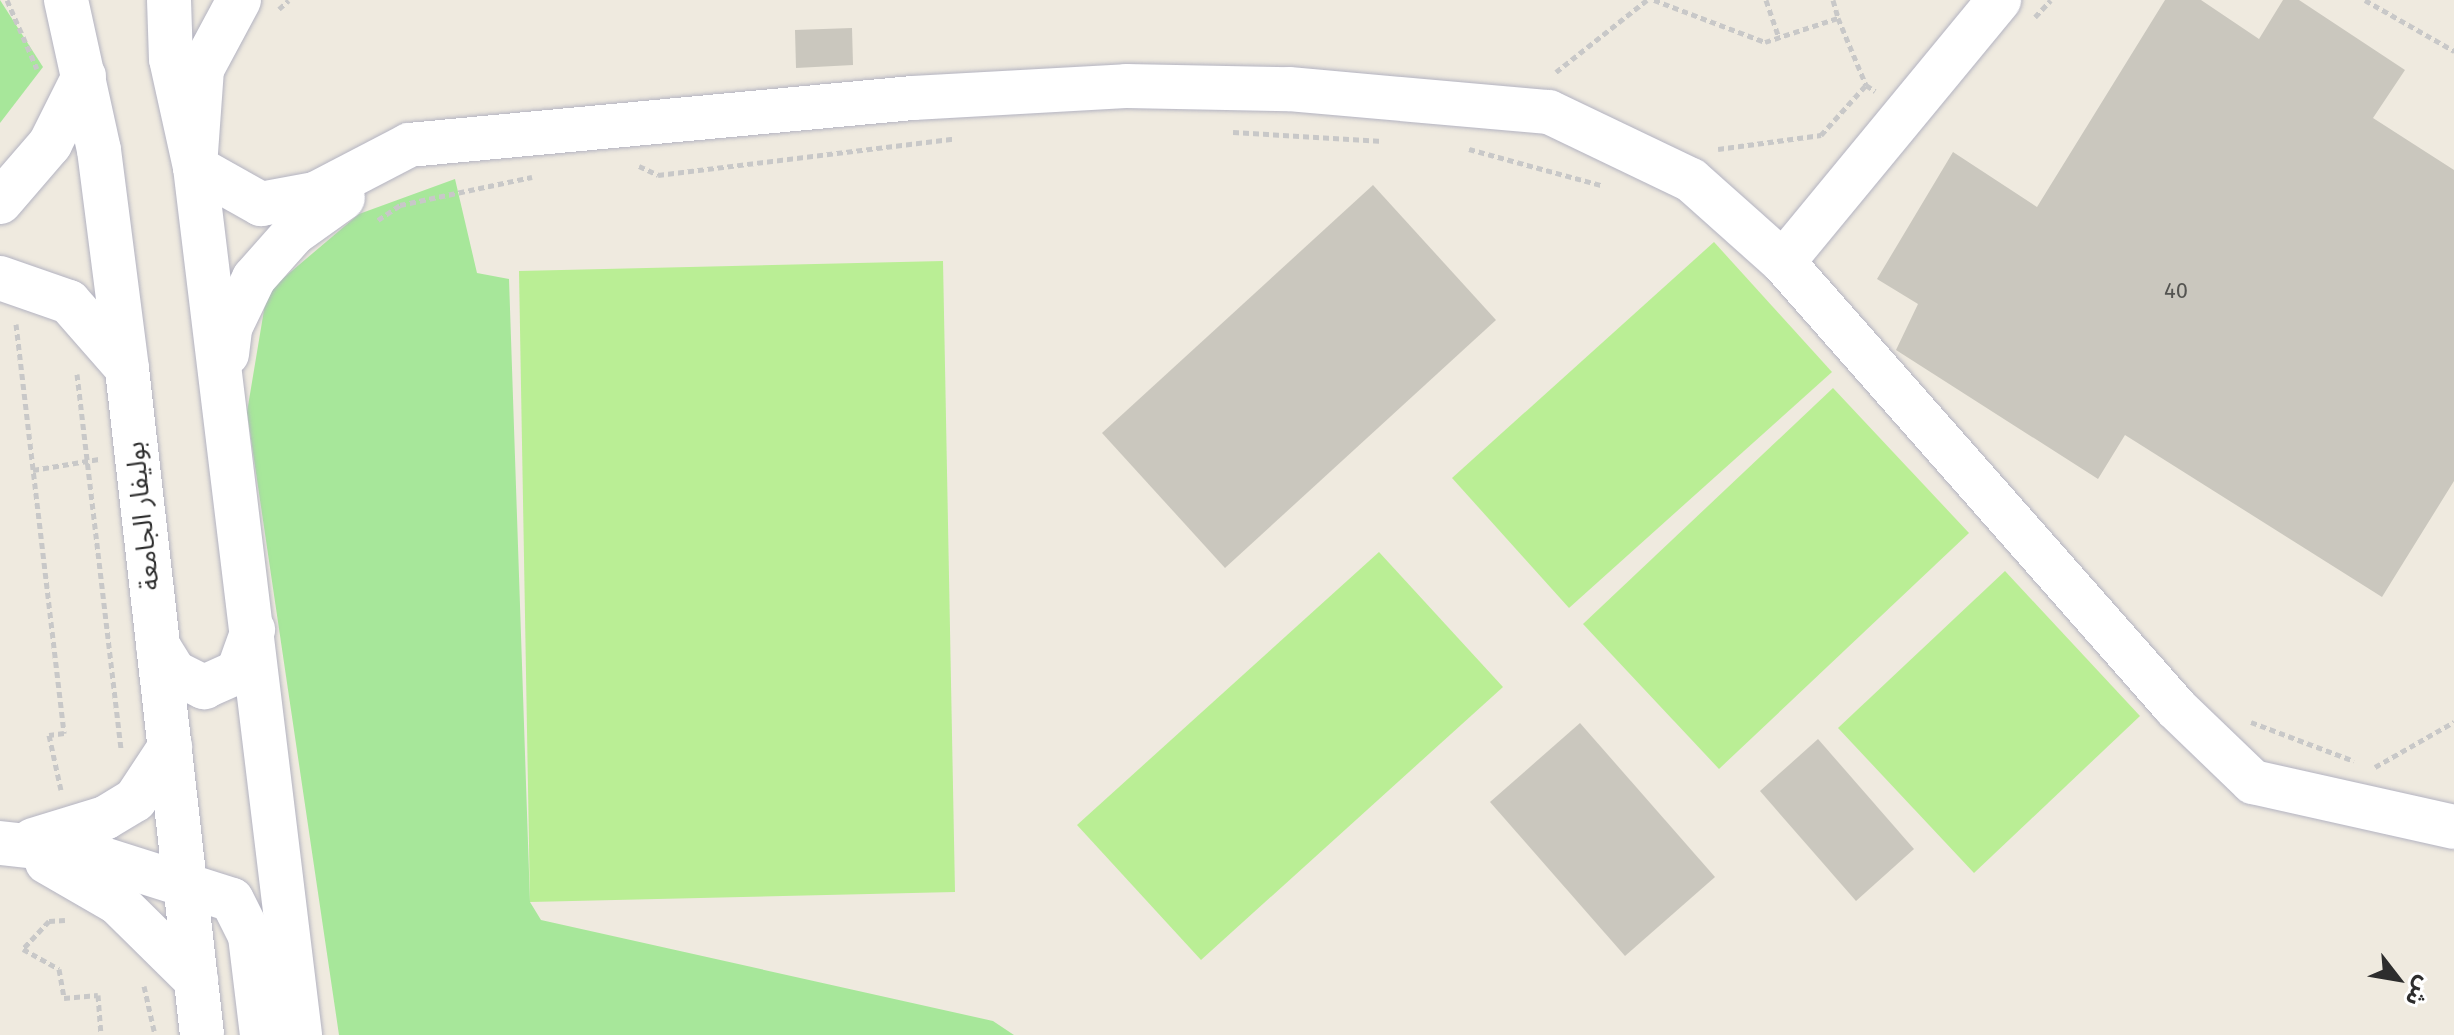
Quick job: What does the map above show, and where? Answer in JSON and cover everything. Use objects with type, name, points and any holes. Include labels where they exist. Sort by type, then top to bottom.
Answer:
[{"type":"street","name":"بوليفار الجامعة","points":[[66,0],[84,76],[127,369],[202,1035]]},
{"type":"street","points":[[169,0],[180,119],[195,167],[300,1035]]},
{"type":"street","points":[[195,167],[202,69],[239,0]]},
{"type":"street","points":[[1783,262],[1999,0]]},
{"type":"street","points":[[0,202],[50,144],[84,76]]},
{"type":"street","points":[[195,167],[242,198],[290,201],[409,145],[913,98],[1126,86],[1510,106],[1563,118],[1691,180],[1783,262],[2176,708],[2253,782],[2454,827]]},
{"type":"street","points":[[223,400],[230,328],[272,254],[383,174],[480,139]]},
{"type":"street","points":[[7,294],[69,302],[127,369]]},
{"type":"street","points":[[158,646],[174,672],[204,687],[238,672],[253,630]]},
{"type":"street","points":[[6,845],[105,818],[135,800],[170,747]]},
{"type":"street","points":[[6,845],[81,852],[184,881],[232,900],[246,918],[262,1035]]},
{"type":"street","points":[[6,845],[79,876],[118,903],[196,980]]},
{"type":"path","points":[[7,0],[27,31],[41,85]]},
{"type":"path","points":[[1557,78],[1556,66],[1647,0]]},
{"type":"path","points":[[1654,0],[1765,42],[1838,18]]},
{"type":"path","points":[[1766,0],[1779,37]]},
{"type":"path","points":[[1833,0],[1866,85]]},
{"type":"path","points":[[2365,0],[2454,51]]},
{"type":"path","points":[[1214,130],[1387,141]]},
{"type":"path","points":[[627,160],[658,175],[966,137]]},
{"type":"path","points":[[1464,148],[1618,190]]},
{"type":"path","points":[[375,222],[400,205],[545,175]]},
{"type":"path","points":[[7,294],[64,733],[49,735],[54,783],[68,798]]},
{"type":"path","points":[[76,367],[122,761]]},
{"type":"path","points":[[2239,718],[2373,768],[2454,722]]},
{"type":"path","points":[[75,919],[49,921],[23,949],[59,969],[64,998],[98,995],[101,1035]]},
{"type":"path","points":[[140,977],[155,1035]]},
{"type":"green space","points":[[0,0],[43,67],[0,123]]},
{"type":"green space","points":[[455,179],[477,273],[509,279],[530,902],[541,920],[993,1021],[1014,1035],[339,1035],[247,412],[267,292],[359,214]]},
{"type":"green space","points":[[1714,242],[1832,372],[1569,608],[1452,478]]},
{"type":"green space","points":[[943,261],[955,892],[530,902],[519,271]]},
{"type":"green space","points":[[1833,388],[1969,533],[1719,769],[1583,624]]},
{"type":"green space","points":[[1379,552],[1503,687],[1201,960],[1077,825]]},
{"type":"green space","points":[[2005,571],[2140,716],[1974,873],[1838,728]]},
{"type":"building","points":[[2165,0],[2201,0],[2259,39],[2283,0],[2299,0],[2405,70],[2373,118],[2454,170],[2454,481],[2382,597],[2125,435],[2098,479],[1896,350],[1918,304],[1877,279],[1953,152],[2037,207]]},
{"type":"building","points":[[852,28],[853,65],[796,68],[795,30]]},
{"type":"building","points":[[1373,185],[1496,320],[1225,568],[1102,433]]},
{"type":"building","points":[[1580,723],[1715,877],[1625,956],[1490,802]]},
{"type":"building","points":[[1818,739],[1914,849],[1856,901],[1760,791]]}]
